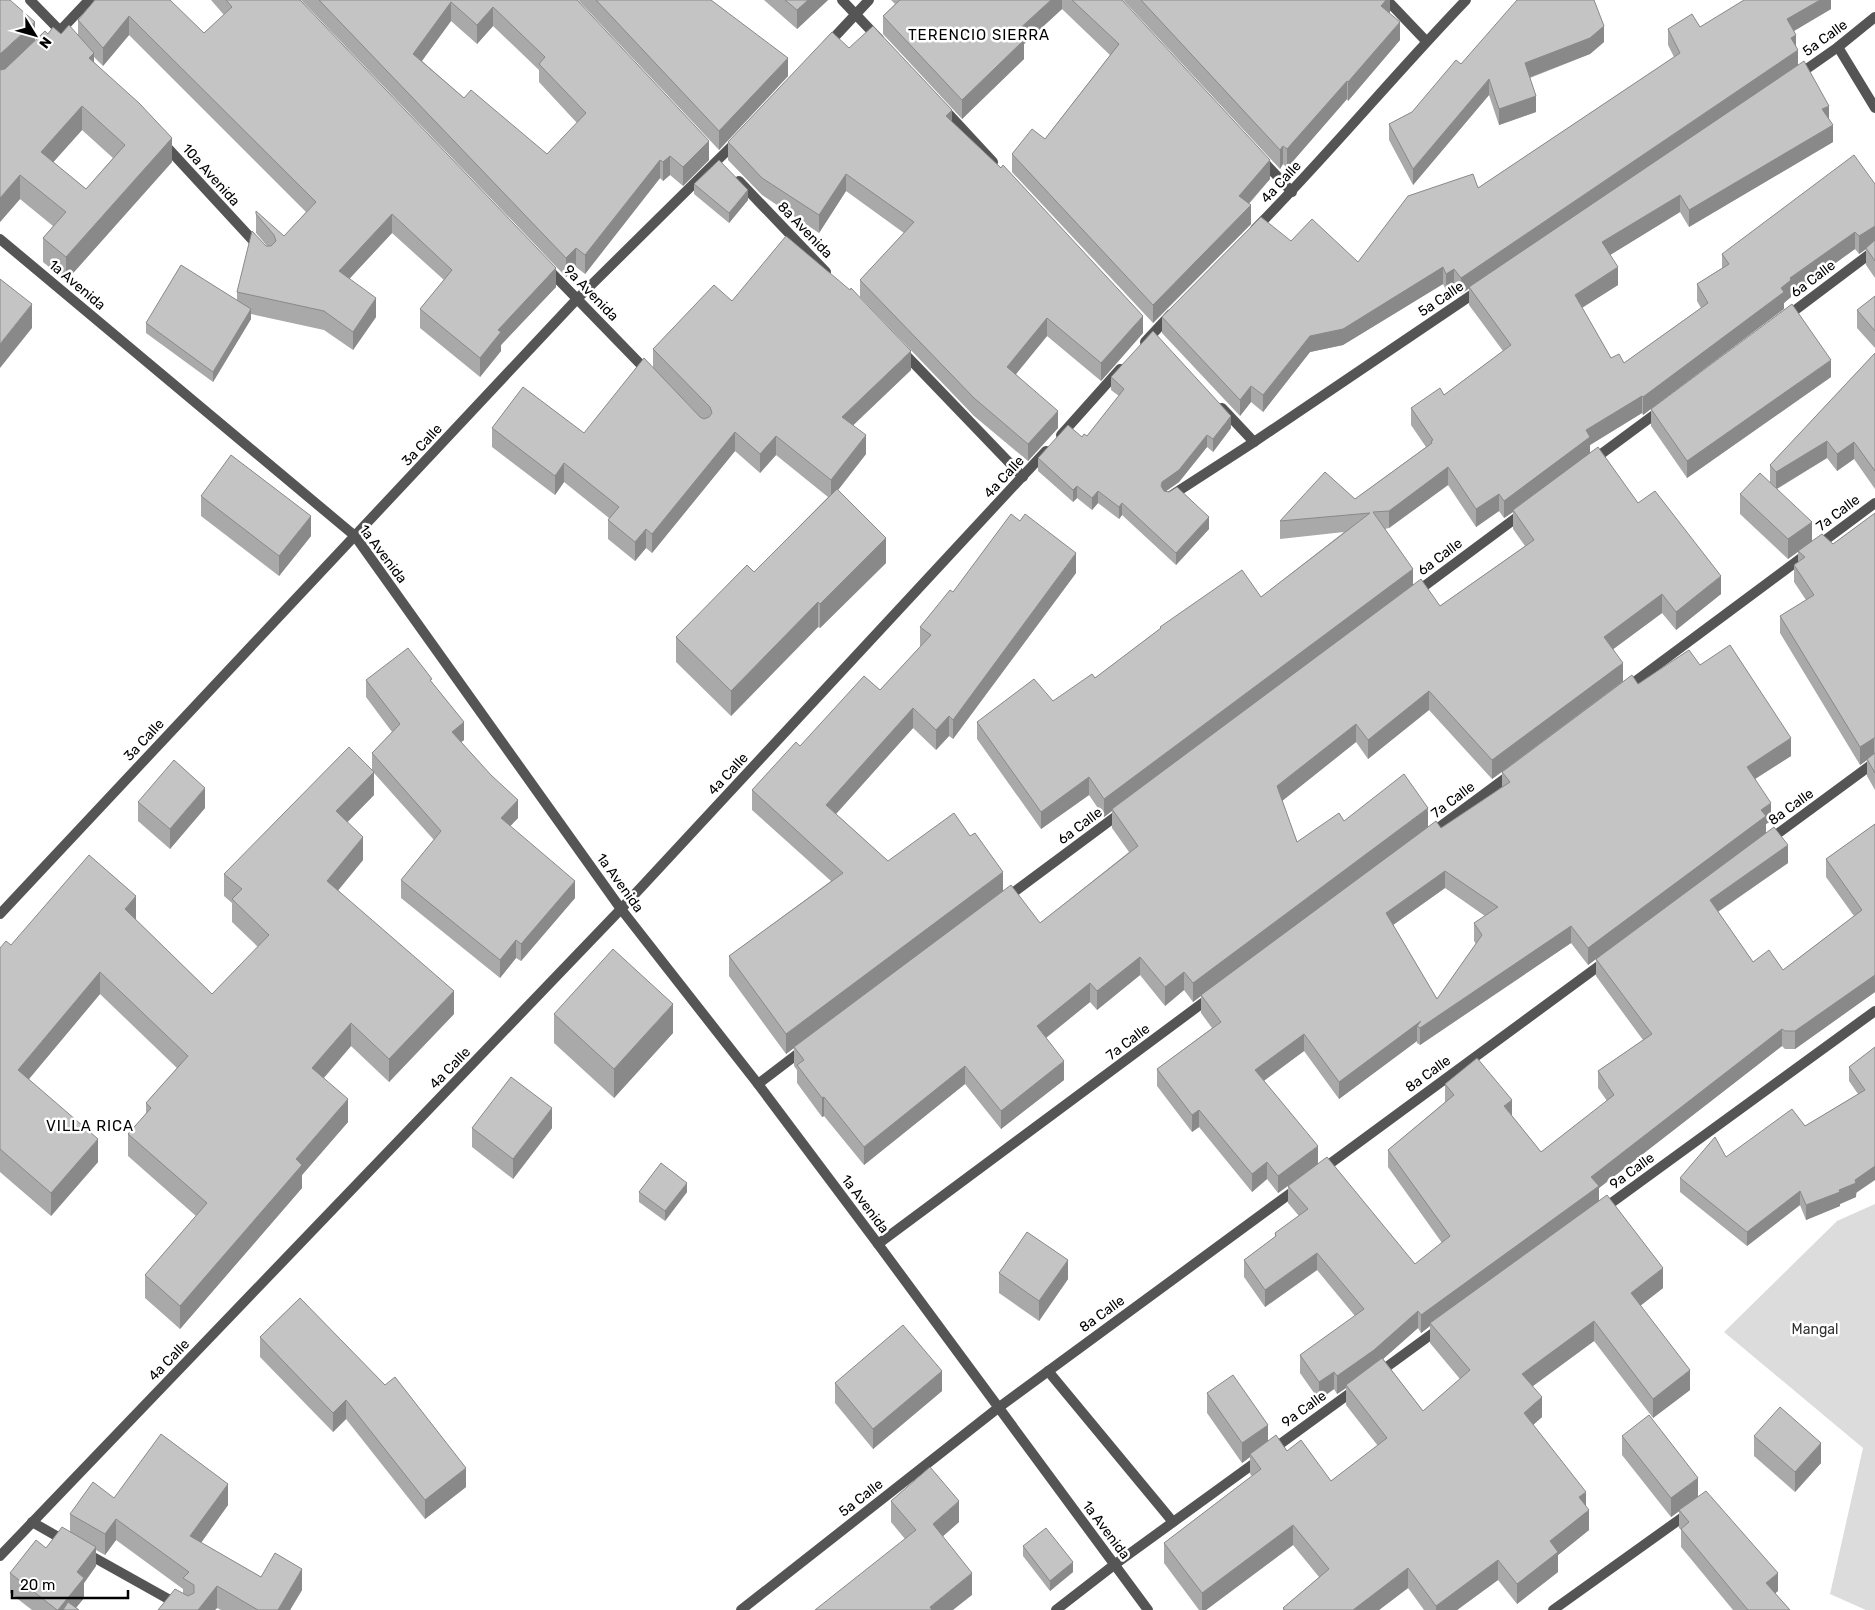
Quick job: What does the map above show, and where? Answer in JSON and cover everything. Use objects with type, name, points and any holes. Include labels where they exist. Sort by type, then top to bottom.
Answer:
[{"type":"street","points":[[30,0],[81,53]]},
{"type":"street","points":[[47,43],[61,31],[89,0]]},
{"type":"street","points":[[842,0],[890,50]]},
{"type":"street","points":[[817,56],[869,0]]},
{"type":"street","points":[[1387,0],[1426,41]]},
{"type":"street","name":"4a Calle","points":[[1250,235],[1292,192],[1426,41],[1466,0]]},
{"type":"street","name":"5a Calle","points":[[1789,81],[1838,47],[1875,17]]},
{"type":"street","points":[[1838,47],[1875,108]]},
{"type":"street","points":[[937,101],[997,167]]},
{"type":"street","name":"3a Calle","points":[[0,914],[577,299],[722,163],[745,132]]},
{"type":"street","name":"10a Avenida","points":[[155,134],[269,258]]},
{"type":"street","points":[[1252,149],[1292,192]]},
{"type":"street","name":"8a Avenida","points":[[722,163],[836,282]]},
{"type":"street","name":"1a Avenida","points":[[0,239],[355,536],[621,909],[758,1084],[1148,1610]]},
{"type":"street","name":"6a Calle","points":[[1779,322],[1875,250]]},
{"type":"street","name":"9a Avenida","points":[[544,264],[658,382]]},
{"type":"street","name":"5a Calle","points":[[1168,497],[1254,442],[1484,287]]},
{"type":"street","points":[[1139,348],[1180,305]]},
{"type":"street","points":[[892,340],[1023,477]]},
{"type":"street","name":"4a Calle","points":[[0,1556],[621,909],[1023,477],[1126,362]]},
{"type":"street","points":[[1213,399],[1254,442]]},
{"type":"street","points":[[1588,465],[1668,405]]},
{"type":"street","name":"7a Calle","points":[[1620,693],[1875,503]]},
{"type":"street","name":"6a Calle","points":[[1404,602],[1532,506]]},
{"type":"street","name":"8a Calle","points":[[1763,845],[1875,762]]},
{"type":"street","name":"7a Calle","points":[[1421,841],[1516,770]]},
{"type":"street","name":"6a Calle","points":[[997,905],[1133,804]]},
{"type":"street","name":"8a Calle","points":[[998,1408],[1618,951]]},
{"type":"street","name":"7a Calle","points":[[878,1244],[1221,989]]},
{"type":"street","name":"9a Calle","points":[[1593,1216],[1875,1011]]},
{"type":"street","points":[[758,1084],[814,1042]]},
{"type":"street","name":"9a Calle","points":[[1056,1610],[1114,1565],[1448,1322]]},
{"type":"street","points":[[1048,1371],[1173,1522]]},
{"type":"street","name":"5a Calle","points":[[741,1610],[998,1408]]},
{"type":"street","points":[[1553,1610],[1698,1506]]},
{"type":"street","points":[[32,1522],[188,1610]]},
{"type":"green space","name":"Mangal","points":[[1875,1204],[1875,1610],[1866,1610],[1830,1594],[1863,1448],[1724,1332],[1837,1221]]},
{"type":"building","points":[[0,0],[10,0],[35,22],[0,54]]},
{"type":"building","points":[[95,0],[170,0],[204,33],[232,7],[226,0],[300,0],[556,268],[498,330],[501,332],[480,358],[420,309],[452,270],[392,214],[339,271],[376,298],[353,332],[324,311],[237,292],[252,231],[266,246],[271,246],[276,241],[274,235],[256,214],[256,211],[284,236],[316,202],[129,16],[103,48],[78,20]]},
{"type":"building","points":[[319,0],[577,0],[709,141],[683,167],[670,156],[663,162],[660,160],[585,255],[576,248],[566,258]],"holes":[[[451,2],[477,25],[493,7],[545,57],[539,64],[586,113],[547,154],[471,90],[464,98],[413,54]]]},
{"type":"building","points":[[596,0],[711,0],[788,58],[719,131]]},
{"type":"building","points":[[785,0],[808,0],[797,10]]},
{"type":"building","points":[[900,0],[1051,0],[1016,32],[1024,40],[962,100],[883,16]]},
{"type":"building","points":[[1072,0],[1122,0],[1270,160],[1239,196],[1251,205],[1153,305],[1012,154],[1032,129],[1045,139],[1119,44]]},
{"type":"building","points":[[1141,0],[1386,0],[1381,6],[1400,22],[1287,149],[1283,146],[1280,150]]},
{"type":"building","points":[[1517,0],[1594,0],[1604,26],[1590,38],[1525,63],[1536,96],[1499,109],[1489,79],[1413,169],[1389,124],[1412,112],[1456,60],[1461,64]]},
{"type":"building","points":[[1744,0],[1820,0],[1787,19],[1796,35],[1791,38],[1798,50],[1461,278],[1454,269],[1446,274],[1443,267],[1343,329],[1310,336],[1263,395],[1251,386],[1240,400],[1162,317],[1261,217],[1291,241],[1312,219],[1358,262],[1408,196],[1473,174],[1478,188],[1680,53],[1668,29],[1692,14],[1700,27]]},
{"type":"building","points":[[69,25],[94,53],[89,58],[139,103],[172,138],[66,257],[43,238],[66,212],[20,175],[0,198],[0,70],[5,69],[45,31],[48,34],[53,27],[61,34]],"holes":[[[82,106],[125,145],[86,189],[41,152]]]},
{"type":"building","points":[[873,26],[952,110],[946,116],[1001,168],[1003,165],[1143,316],[1101,363],[1047,318],[1007,367],[1058,411],[1028,444],[974,398],[860,280],[914,222],[846,174],[819,215],[762,178],[728,142],[832,32],[849,48]]},
{"type":"building","points":[[1804,61],[1829,106],[1822,109],[1833,125],[1689,210],[1680,195],[1602,242],[1618,267],[1575,295],[1611,358],[1619,354],[1624,363],[1708,303],[1697,284],[1729,264],[1722,254],[1854,155],[1875,184],[1875,226],[1859,236],[1855,232],[1790,278],[1791,280],[1781,288],[1784,292],[1643,397],[1586,430],[1590,437],[1504,501],[1499,494],[1476,509],[1448,467],[1389,511],[1373,512],[1413,569],[1104,799],[1089,777],[1041,812],[977,722],[1034,679],[1053,701],[1092,674],[1095,678],[1160,627],[1242,570],[1261,597],[1370,513],[1280,521],[1325,472],[1355,499],[1432,443],[1431,441],[1433,440],[1411,408],[1440,388],[1444,395],[1511,345],[1469,287]]},
{"type":"building","points":[[719,160],[748,190],[729,213],[694,184]]},
{"type":"building","points":[[786,236],[850,290],[851,288],[911,351],[842,417],[866,435],[831,480],[776,436],[760,454],[735,432],[652,534],[646,529],[635,542],[608,520],[619,507],[564,463],[555,476],[492,428],[523,387],[584,433],[644,358],[700,417],[704,419],[709,417],[712,413],[710,407],[653,349],[714,285],[732,301]]},
{"type":"building","points":[[1875,240],[1875,261],[1866,248]]},
{"type":"building","points":[[181,265],[251,309],[213,372],[146,323]]},
{"type":"building","points":[[0,279],[32,304],[0,344]]},
{"type":"building","points":[[1875,296],[1875,331],[1857,310]]},
{"type":"building","points":[[1792,304],[1831,360],[1687,461],[1651,409]]},
{"type":"building","points":[[1153,331],[1231,416],[1213,439],[1207,435],[1179,470],[1162,482],[1161,486],[1164,491],[1169,492],[1177,487],[1209,517],[1176,553],[1122,503],[1119,507],[1098,491],[1092,498],[1077,486],[1073,490],[1038,458],[1068,425],[1082,437],[1084,434],[1087,436],[1124,389],[1111,377]]},
{"type":"building","points":[[1875,353],[1875,471],[1854,442],[1837,454],[1827,441],[1776,472],[1770,465]]},
{"type":"building","points":[[1598,447],[1638,503],[1655,491],[1721,576],[1676,612],[1662,594],[1604,637],[1623,663],[1492,760],[1429,691],[1368,740],[1356,724],[1277,786],[1297,842],[1339,813],[1344,821],[1404,774],[1428,808],[1193,983],[1184,972],[1165,987],[1140,957],[1097,991],[1090,983],[1037,1026],[1064,1061],[1001,1111],[965,1066],[864,1147],[824,1097],[822,1098],[797,1065],[804,1060],[794,1047],[1011,885],[1040,923],[1138,846],[1112,809],[1421,579],[1440,606],[1534,540],[1513,510]]},
{"type":"building","points":[[231,455],[311,516],[279,556],[201,496]]},
{"type":"building","points":[[1760,473],[1812,522],[1788,539],[1740,494]]},
{"type":"building","points":[[837,489],[886,538],[820,604],[818,602],[731,691],[676,637],[747,565],[754,572]]},
{"type":"building","points":[[1875,513],[1875,738],[1860,747],[1780,616],[1814,595],[1794,565],[1805,557],[1798,551],[1822,534],[1833,544]]},
{"type":"building","points":[[1011,514],[1020,521],[1025,514],[1076,553],[953,720],[949,716],[936,730],[913,708],[826,805],[888,861],[954,813],[970,836],[975,833],[1003,872],[786,1034],[729,956],[843,873],[752,790],[796,742],[800,746],[864,676],[880,690],[931,635],[920,627],[950,590],[953,592]]},
{"type":"building","points":[[1730,645],[1791,738],[1747,767],[1771,803],[1761,810],[1766,816],[1588,948],[1571,926],[1420,1028],[1417,1026],[1421,1021],[1339,1082],[1304,1034],[1255,1070],[1318,1146],[1278,1176],[1267,1162],[1252,1174],[1199,1110],[1192,1115],[1157,1069],[1221,1022],[1201,995],[1436,821],[1441,828],[1510,782],[1502,772],[1632,675],[1638,684],[1689,650],[1700,665]],"holes":[[[1445,871],[1498,907],[1474,923],[1482,935],[1437,999],[1386,913]]]},
{"type":"building","points":[[408,648],[432,679],[430,680],[464,722],[452,732],[491,775],[518,800],[501,818],[575,881],[521,944],[516,940],[500,960],[401,880],[441,831],[372,753],[400,724],[366,680]]},
{"type":"building","points":[[349,747],[374,772],[336,811],[363,837],[327,881],[454,991],[389,1059],[351,1023],[312,1068],[348,1099],[296,1159],[302,1165],[180,1306],[145,1275],[207,1203],[128,1134],[151,1108],[146,1103],[188,1056],[100,972],[18,1070],[98,1139],[51,1193],[0,1149],[0,948],[6,941],[11,945],[89,855],[136,896],[125,909],[212,994],[269,935],[232,899],[242,889],[224,874]]},
{"type":"building","points":[[1875,753],[1875,773],[1867,759]]},
{"type":"building","points":[[174,760],[205,788],[170,829],[138,802]]},
{"type":"building","points":[[1875,824],[1875,975],[1795,1031],[1785,1031],[1782,1029],[1591,1177],[1599,1186],[1421,1315],[1418,1311],[1374,1350],[1337,1376],[1334,1372],[1319,1382],[1300,1355],[1364,1309],[1317,1253],[1265,1290],[1244,1260],[1276,1236],[1275,1233],[1308,1209],[1288,1186],[1327,1157],[1415,1264],[1450,1236],[1388,1150],[1454,1095],[1445,1084],[1477,1058],[1512,1100],[1504,1106],[1541,1152],[1614,1095],[1598,1071],[1652,1034],[1596,959],[1774,827],[1788,845],[1710,900],[1753,962],[1769,950],[1783,970],[1862,910],[1826,859]]},
{"type":"building","points":[[613,949],[673,1004],[614,1069],[554,1014]]},
{"type":"building","points":[[1875,1047],[1875,1166],[1855,1180],[1856,1183],[1839,1190],[1840,1192],[1806,1205],[1800,1191],[1747,1232],[1680,1178],[1715,1137],[1726,1157],[1792,1109],[1805,1126],[1865,1090],[1849,1067]]},
{"type":"building","points":[[511,1077],[552,1108],[513,1159],[472,1128]]},
{"type":"building","points":[[661,1163],[687,1183],[665,1211],[639,1192]]},
{"type":"building","points":[[1607,1195],[1663,1268],[1631,1293],[1690,1370],[1653,1399],[1594,1321],[1522,1374],[1542,1397],[1524,1413],[1586,1492],[1579,1497],[1589,1510],[1550,1541],[1558,1552],[1517,1584],[1498,1560],[1436,1606],[1408,1568],[1353,1610],[1285,1610],[1283,1608],[1329,1569],[1293,1525],[1202,1593],[1164,1543],[1261,1469],[1250,1454],[1276,1435],[1287,1451],[1301,1440],[1331,1481],[1387,1438],[1346,1385],[1382,1358],[1423,1411],[1470,1370],[1430,1323]]},
{"type":"building","points":[[1027,1232],[1068,1260],[1039,1301],[999,1273]]},
{"type":"building","points":[[300,1298],[385,1385],[395,1377],[466,1468],[425,1500],[346,1400],[333,1413],[260,1337]]},
{"type":"building","points":[[903,1325],[942,1371],[873,1429],[835,1383]]},
{"type":"building","points":[[1233,1375],[1268,1425],[1242,1443],[1207,1393]]},
{"type":"building","points":[[1780,1407],[1821,1443],[1795,1472],[1754,1436]]},
{"type":"building","points":[[1649,1415],[1698,1478],[1671,1498],[1622,1436]]},
{"type":"building","points":[[161,1434],[228,1484],[190,1536],[261,1577],[275,1553],[302,1569],[278,1610],[258,1610],[217,1586],[198,1610],[158,1610],[175,1589],[188,1596],[194,1593],[194,1585],[183,1578],[189,1572],[116,1519],[105,1534],[70,1514],[93,1482],[114,1498]]},
{"type":"building","points":[[930,1467],[959,1501],[933,1524],[972,1573],[930,1607],[932,1610],[815,1610],[916,1530],[891,1501]]},
{"type":"building","points":[[1706,1491],[1778,1573],[1766,1583],[1790,1610],[1748,1610],[1681,1529],[1689,1522],[1679,1510]]},
{"type":"building","points":[[62,1527],[96,1547],[77,1572],[84,1578],[57,1610],[10,1573],[36,1540],[46,1548]]},
{"type":"building","points":[[1046,1528],[1073,1562],[1050,1581],[1023,1546]]},
{"type":"building","points":[[68,1602],[79,1610],[63,1610]]},
{"type":"district","name":"TERENCIO SIERRA","points":[[979,35]]},
{"type":"district","name":"VILLA RICA","points":[[90,1126]]}]
